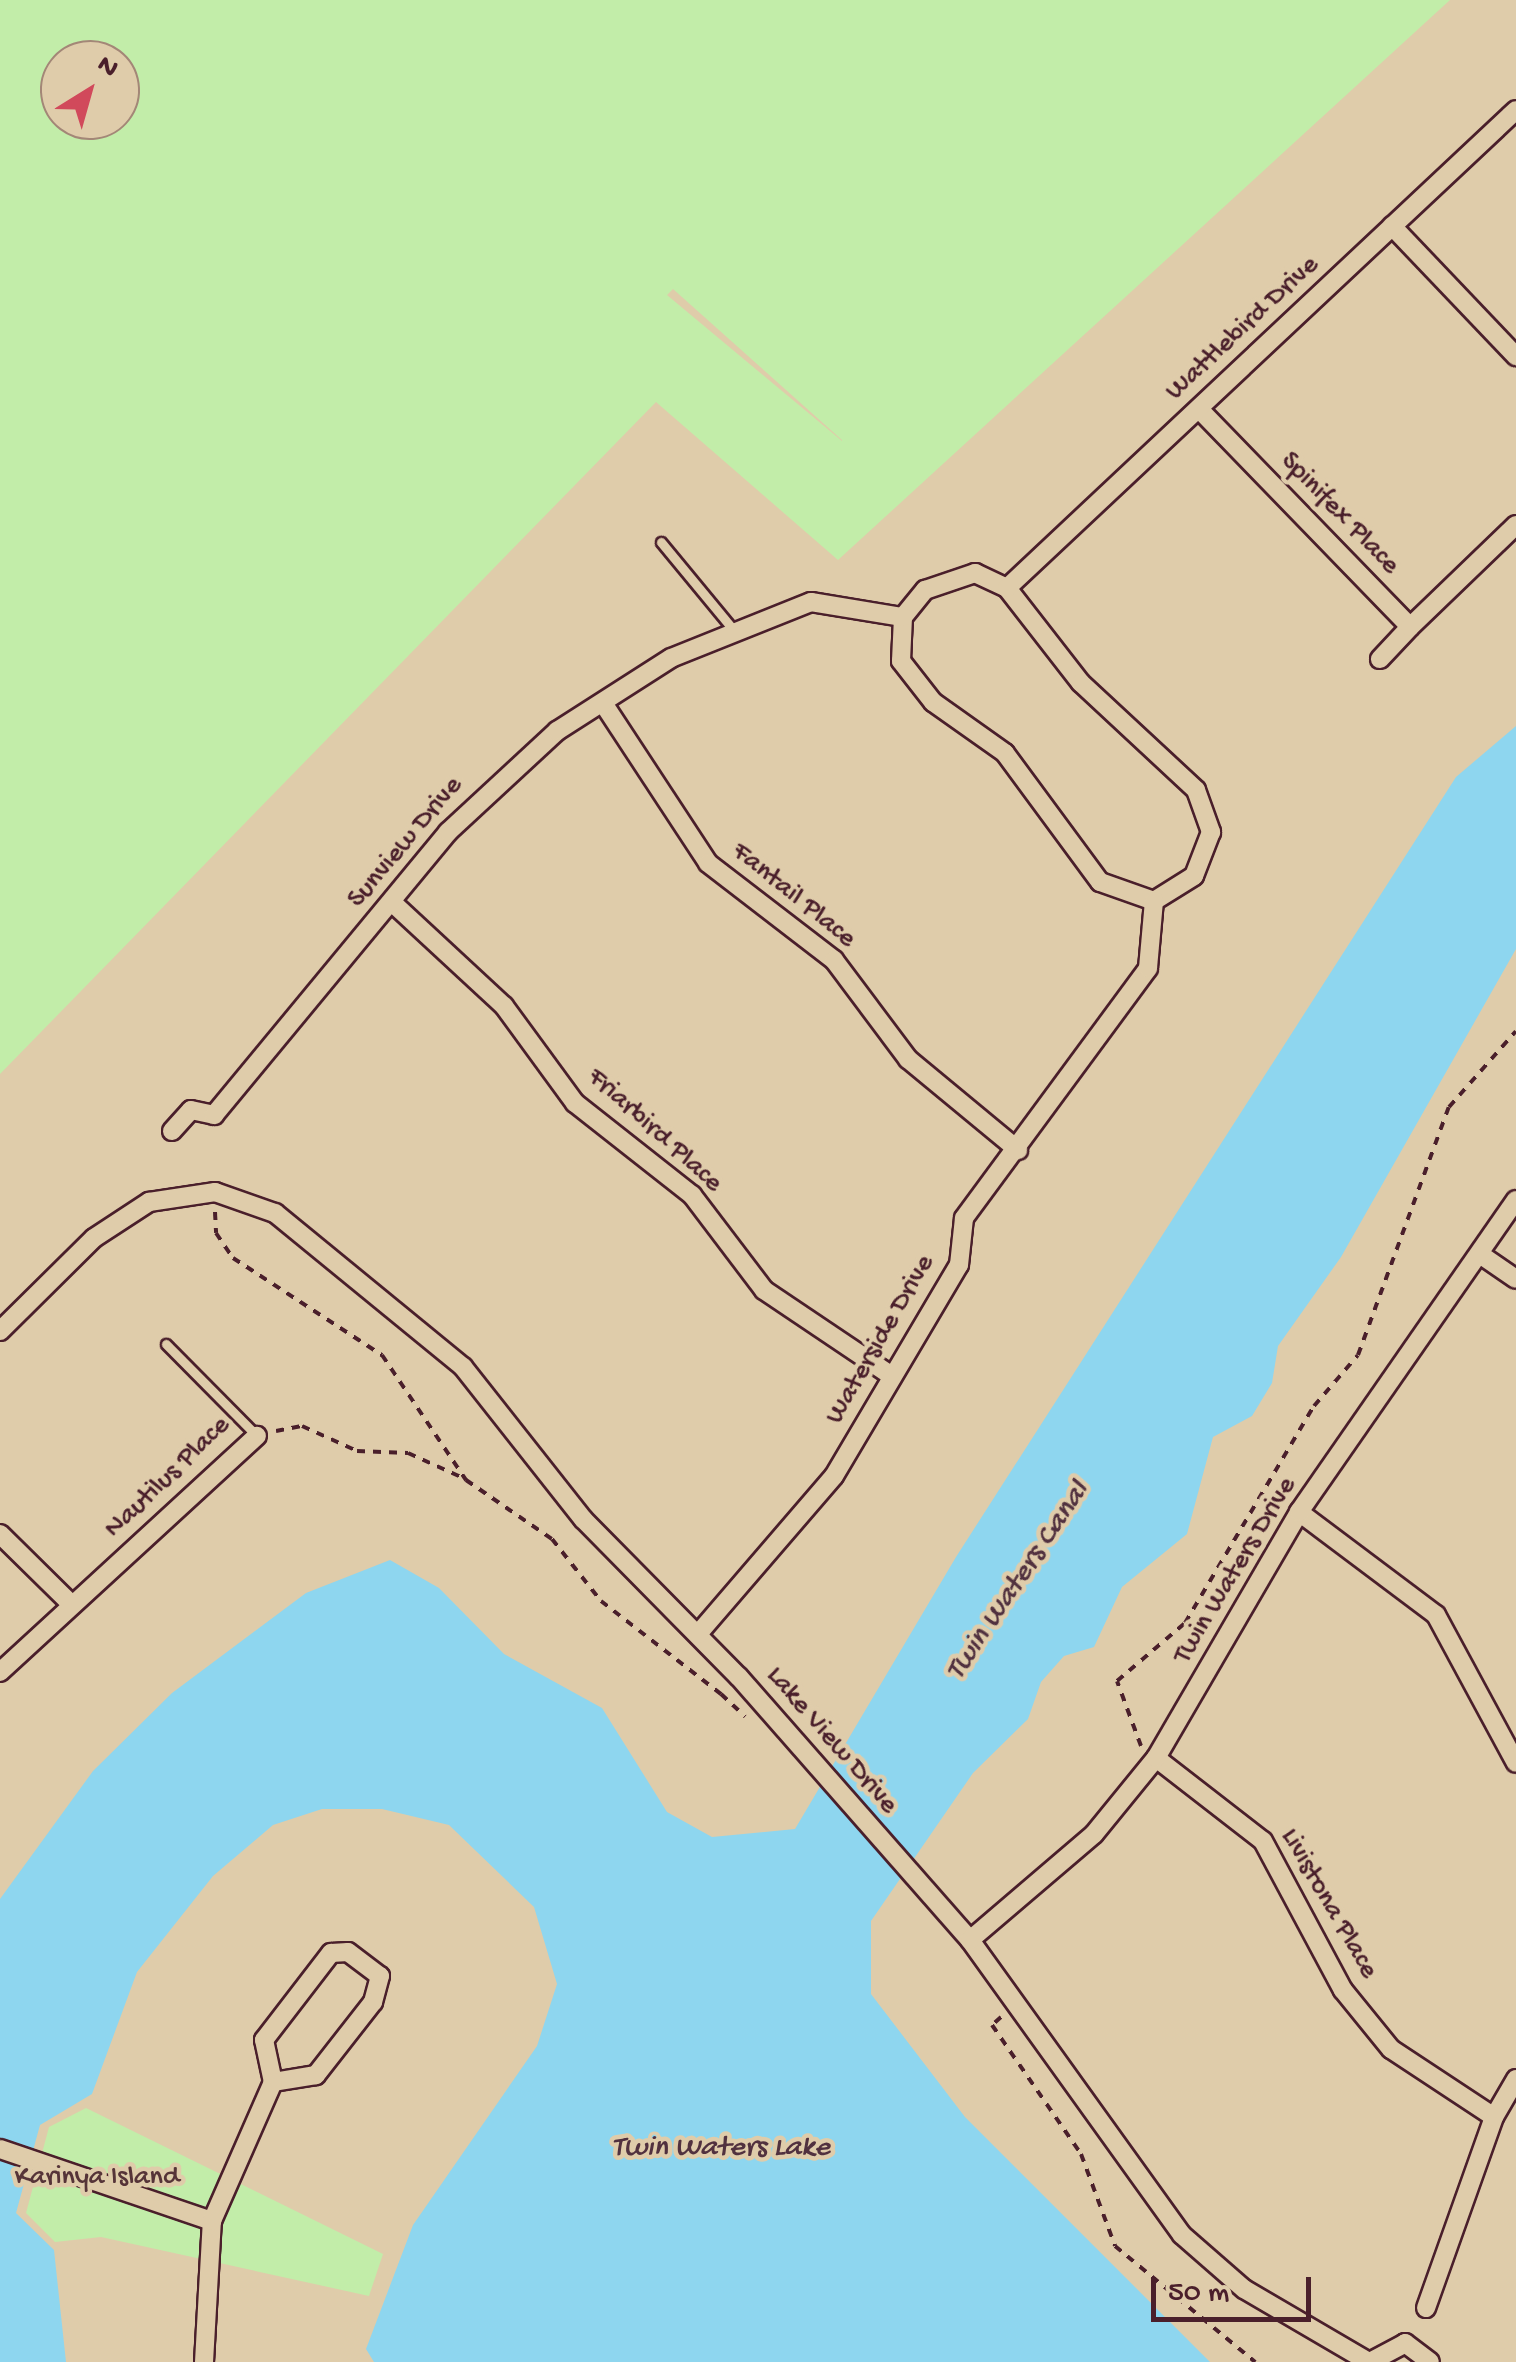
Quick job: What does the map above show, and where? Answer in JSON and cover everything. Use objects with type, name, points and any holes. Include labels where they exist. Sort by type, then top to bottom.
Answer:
[{"type":"street","name":"Wattlebird Drive","points":[[1007,588],[1516,110]]},
{"type":"street","points":[[1392,226],[1516,356]]},
{"type":"street","name":"Spinifex Place","points":[[1199,409],[1410,627]]},
{"type":"street","points":[[1380,659],[1516,525]]},
{"type":"street","points":[[975,572],[1007,588],[1081,683],[1196,790],[1211,832],[1194,876],[1154,901],[1100,882],[1005,754],[932,702],[901,661],[903,618],[925,590],[975,572]]},
{"type":"street","name":"Sunview Drive","points":[[172,1132],[191,1110],[214,1115],[396,906],[492,784],[603,703],[732,628],[812,602],[903,618]]},
{"type":"street","name":"Fantail Place","points":[[603,703],[708,863],[834,960],[908,1059],[1018,1150]]},
{"type":"street","name":"Waterside Drive","points":[[698,1634],[834,1476],[958,1265],[964,1218],[1018,1150],[1148,968],[1154,901]]},
{"type":"street","name":"Friarbird Place","points":[[396,906],[504,1006],[575,1103],[692,1194],[764,1290],[892,1376]]},
{"type":"street","points":[[0,1331],[121,1216],[215,1192]]},
{"type":"street","name":"Lake View Drive","points":[[215,1192],[274,1213],[463,1368],[584,1519],[739,1678],[970,1940],[1182,2235],[1244,2289],[1370,2362]]},
{"type":"street","name":"Twin Waters Drive","points":[[970,1940],[1094,1834],[1156,1758],[1300,1512],[1481,1256],[1516,1200]]},
{"type":"street","points":[[1481,1256],[1516,1279]]},
{"type":"street","name":"Nautilus Place","points":[[0,1672],[257,1436]]},
{"type":"street","points":[[1300,1512],[1436,1615],[1516,1763]]},
{"type":"street","points":[[0,1534],[72,1604]]},
{"type":"street","name":"Livistona Place","points":[[1156,1758],[1263,1841],[1343,1990],[1391,2049],[1494,2117]]},
{"type":"street","points":[[204,2362],[212,2221],[273,2082],[264,2040],[287,2004],[330,1954],[366,1957],[380,1976],[373,2002],[316,2076],[273,2082]]},
{"type":"street","points":[[1426,2308],[1494,2117],[1516,2079]]},
{"type":"street","points":[[0,2150],[212,2221]]},
{"type":"street","points":[[1370,2362],[1405,2343],[1430,2362]]},
{"type":"lane","points":[[661,542],[732,628]]},
{"type":"lane","name":"Nautilus Place","points":[[166,1344],[257,1436]]},
{"type":"path","points":[[1156,1758],[1133,1736],[1116,1681],[1155,1657],[1185,1622],[1314,1406],[1358,1355],[1449,1107],[1516,1032]]},
{"type":"path","points":[[215,1192],[216,1233],[233,1258],[382,1355],[466,1480]]},
{"type":"path","points":[[257,1436],[302,1426],[357,1451],[434,1461],[552,1539],[600,1600],[722,1694],[739,1678]]},
{"type":"path","points":[[993,2001],[1004,2015],[992,2025],[1081,2154],[1116,2246],[1256,2362]]},
{"type":"green space","points":[[0,0],[1450,0],[838,560],[656,402],[0,1074]],"holes":[[[673,289],[842,441],[667,295]]]},
{"type":"green space","name":"Karinya Island","points":[[86,2108],[383,2254],[369,2296],[101,2237],[55,2242],[26,2213],[49,2127]]},
{"type":"water","name":"Twin Waters Lake","points":[[1516,726],[1516,949],[1341,1257],[1278,1346],[1272,1383],[1252,1416],[1213,1437],[1187,1534],[1122,1587],[1094,1647],[1064,1656],[1041,1682],[1028,1719],[973,1773],[871,1921],[871,1994],[965,2117],[1210,2362],[374,2362],[366,2349],[413,2225],[537,2046],[557,1984],[534,1907],[449,1825],[382,1809],[322,1809],[273,1825],[213,1876],[137,1972],[92,2094],[40,2125],[16,2213],[54,2250],[66,2362],[0,2362],[0,1899],[93,1771],[172,1693],[306,1593],[390,1560],[439,1588],[504,1654],[602,1708],[667,1812],[712,1837],[795,1829],[956,1557],[1456,777]]},
{"type":"water label","name":"Twin Waters Canal","points":[[1019,1582]]}]
